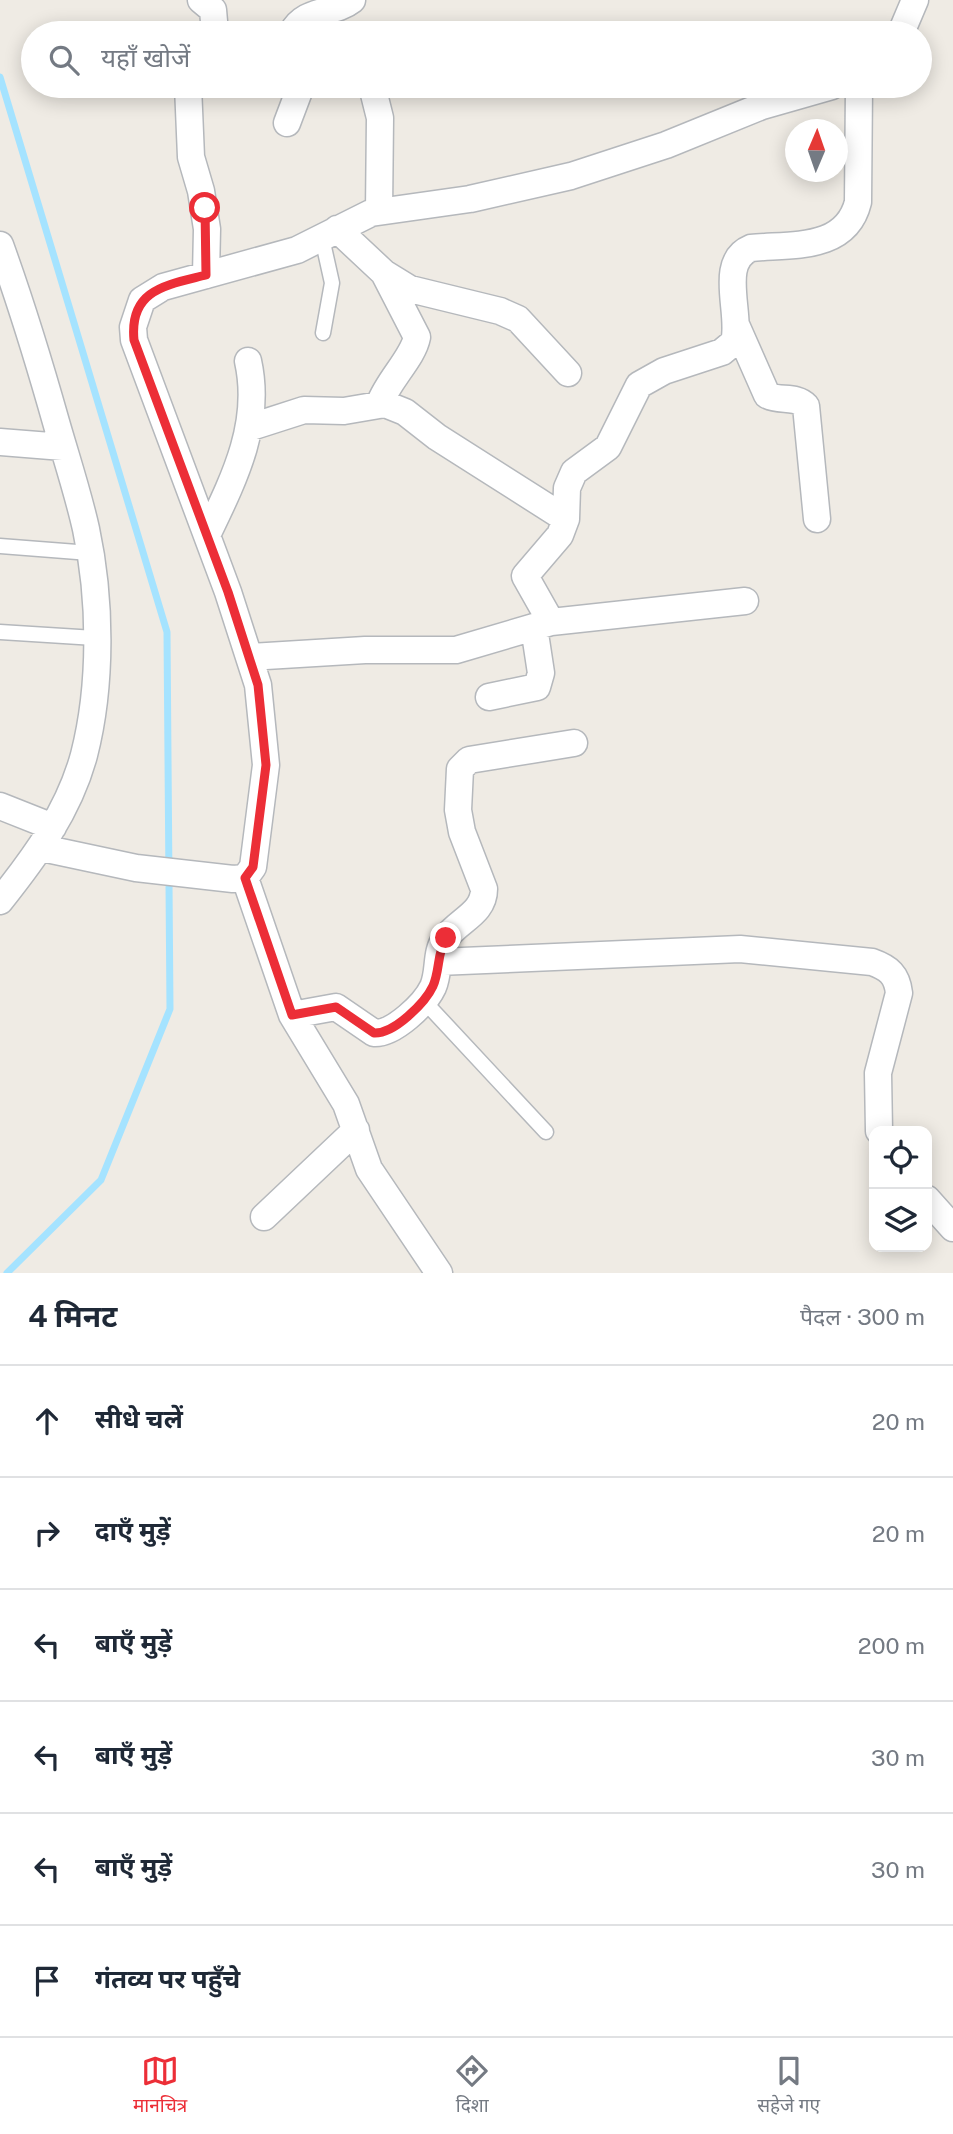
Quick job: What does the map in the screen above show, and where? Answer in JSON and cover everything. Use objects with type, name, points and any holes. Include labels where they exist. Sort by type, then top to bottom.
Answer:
[{"type":"street","points":[[201,0],[213,10],[214,21]]},
{"type":"street","points":[[301,21],[314,13],[341,7],[352,0]]},
{"type":"street","points":[[906,21],[915,0]]},
{"type":"street","points":[[188,98],[191,158],[201,191],[207,229],[206,275]]},
{"type":"street","points":[[287,123],[296,98]]},
{"type":"street","points":[[375,98],[380,118],[379,211]]},
{"type":"street","points":[[0,806],[48,838],[136,868],[239,879],[253,867],[266,765],[262,709],[250,657],[134,340],[133,327],[142,300],[152,292],[297,250],[379,211],[470,199],[571,176],[666,145],[762,106],[790,98]]},
{"type":"street","points":[[817,519],[806,406],[799,400],[773,399],[766,395],[737,327],[733,268],[741,252],[751,248],[824,241],[841,233],[855,215],[858,202],[859,98]]},
{"type":"street","points":[[329,234],[410,289],[500,311],[518,319],[568,373]]},
{"type":"street","points":[[0,245],[28,324],[90,553],[95,638],[90,724],[83,757],[48,838],[3,894]]},
{"type":"street","points":[[379,405],[390,380],[413,349],[417,337],[384,273]]},
{"type":"street","points":[[489,697],[534,689],[540,683],[543,624],[525,576],[555,543],[566,519],[567,488],[574,472],[602,455],[608,447],[639,385],[664,370],[730,348],[737,327]]},
{"type":"street","points":[[207,535],[233,481],[250,427],[248,360]]},
{"type":"street","points":[[250,427],[303,410],[344,411],[385,404],[405,412],[437,437],[566,519]]},
{"type":"street","points":[[0,442],[63,447]]},
{"type":"street","points":[[250,657],[365,650],[456,650],[543,624],[745,601]]},
{"type":"street","points":[[292,1015],[336,1007],[366,1029],[383,1034],[391,1030],[432,987],[446,938],[482,905],[484,898],[484,889],[462,832],[458,810],[460,769],[469,760],[574,743]]},
{"type":"street","points":[[239,879],[292,1015],[346,1104],[374,1178],[439,1273]]},
{"type":"street","points":[[438,962],[740,949],[872,961],[886,967],[897,982],[899,993],[879,1064],[879,1126]]},
{"type":"street","points":[[264,1217],[356,1130]]},
{"type":"street","points":[[932,1205],[953,1228]]},
{"type":"lane","points":[[323,333],[332,283],[329,234]]},
{"type":"lane","points":[[0,546],[90,553]]},
{"type":"lane","points":[[0,632],[95,638]]},
{"type":"lane","points":[[422,1000],[546,1132]]},
{"type":"waterway","points":[[0,77],[167,632],[170,1009],[101,1180],[7,1273]]},
{"type":"route","points":[[205,208],[206,275],[163,286],[142,300],[136,312],[134,340],[228,592],[258,685],[266,765],[253,867],[245,878],[292,1015],[336,1007],[366,1029],[383,1034],[391,1030],[432,987],[441,946],[446,938]]}]
